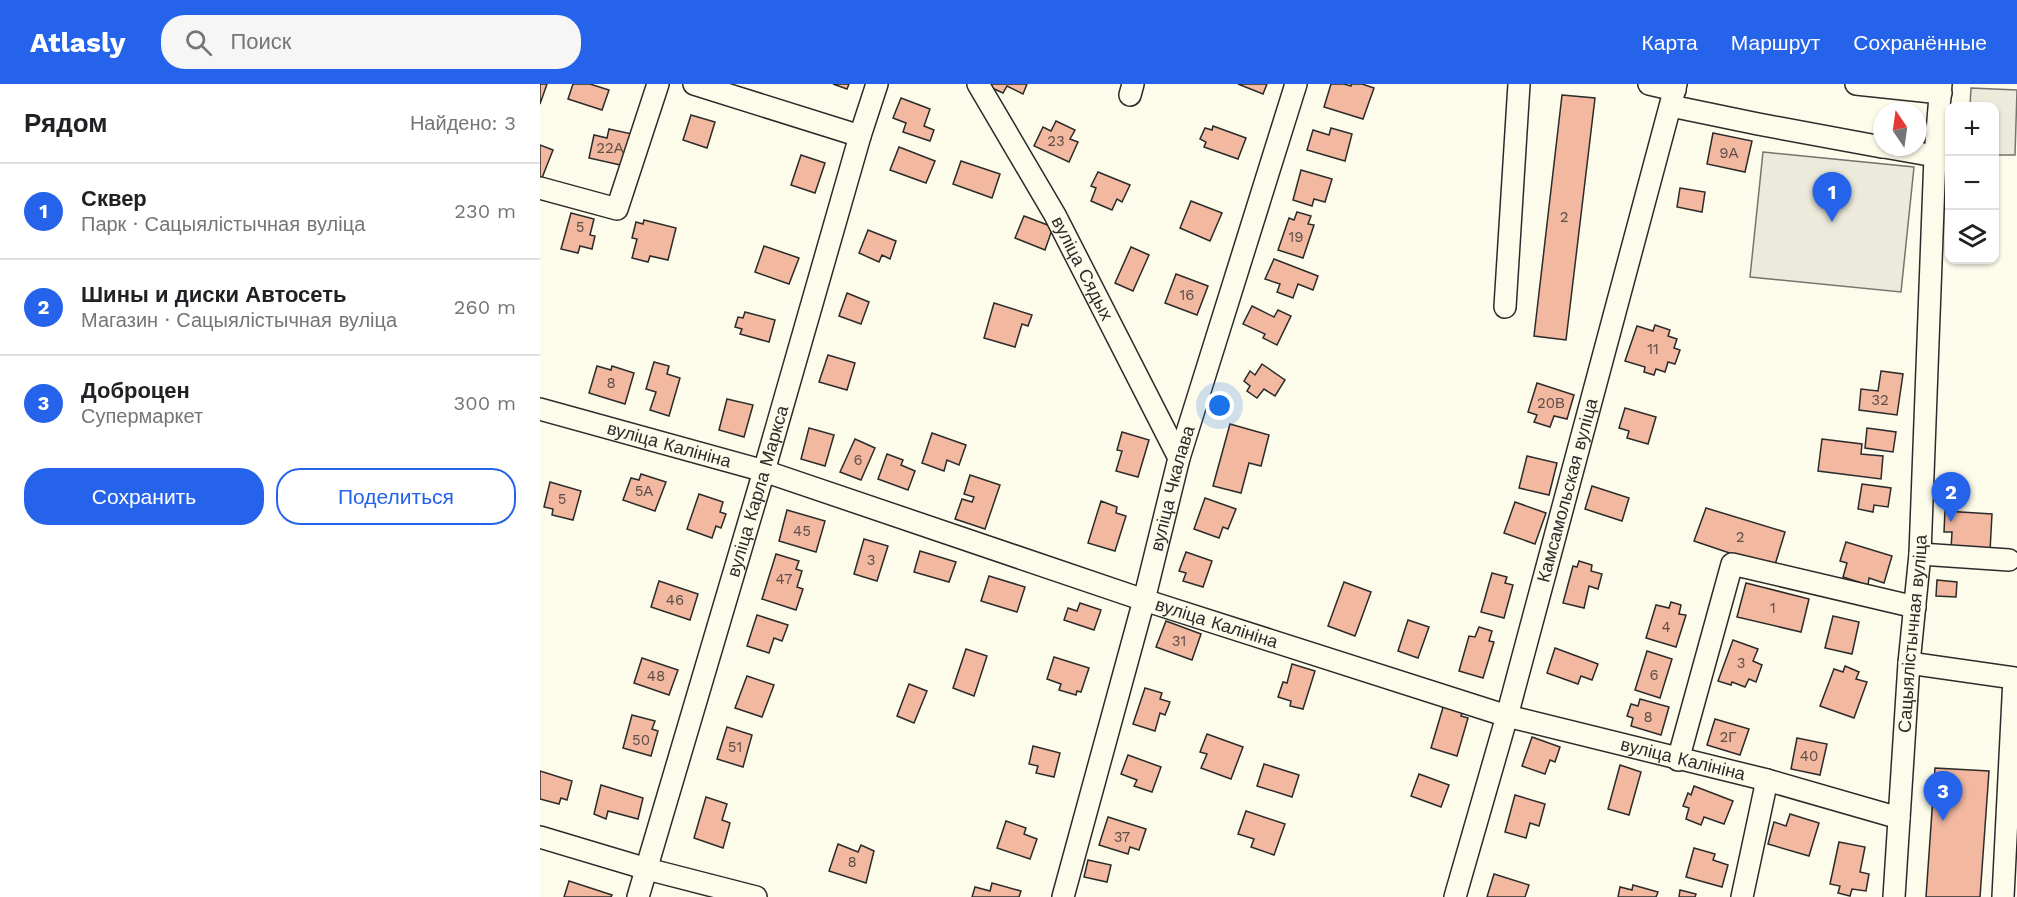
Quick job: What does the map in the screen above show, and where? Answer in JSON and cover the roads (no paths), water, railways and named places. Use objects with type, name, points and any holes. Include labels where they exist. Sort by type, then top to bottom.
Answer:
[{"type":"street","points":[[540,188],[616,209],[658,84]]},
{"type":"street","points":[[694,84],[860,136]]},
{"type":"street","name":"вуліца Карла Маркса","points":[[638,897],[876,84]]},
{"type":"street","name":"вуліца Сядых","points":[[978,84],[1054,215],[1179,458]]},
{"type":"street","name":"вуліца Чкалава","points":[[1062,897],[1144,600],[1179,458],[1296,84]]},
{"type":"street","points":[[1505,307],[1519,84]]},
{"type":"street","points":[[1649,84],[1758,124],[1873,145]]},
{"type":"street","points":[[1856,84],[1941,89]]},
{"type":"street","name":"Сацыялістычная вуліца","points":[[1894,897],[1909,663],[1920,554],[1935,156],[1941,89]]},
{"type":"street","name":"Камсамольская вуліца","points":[[1455,897],[1507,716],[1674,93]]},
{"type":"street","points":[[1927,155],[1935,156]]},
{"type":"street","name":"вуліца Калініна","points":[[540,409],[764,471],[1144,600],[1507,716],[1678,760],[1767,780],[1899,818]]},
{"type":"street","points":[[1920,554],[2009,560]]},
{"type":"street","points":[[1678,760],[1732,564],[1915,607]]},
{"type":"street","points":[[1909,663],[2014,678],[2003,897]]},
{"type":"street","points":[[1742,897],[1767,780]]},
{"type":"street","points":[[540,837],[647,869],[756,897]]},
{"type":"place","name":"Сквер","points":[[1832,222]]},
{"type":"place","name":"Шины и диски Автосеть","points":[[1951,522]]},
{"type":"place","name":"Доброцен","points":[[1943,821]]}]
